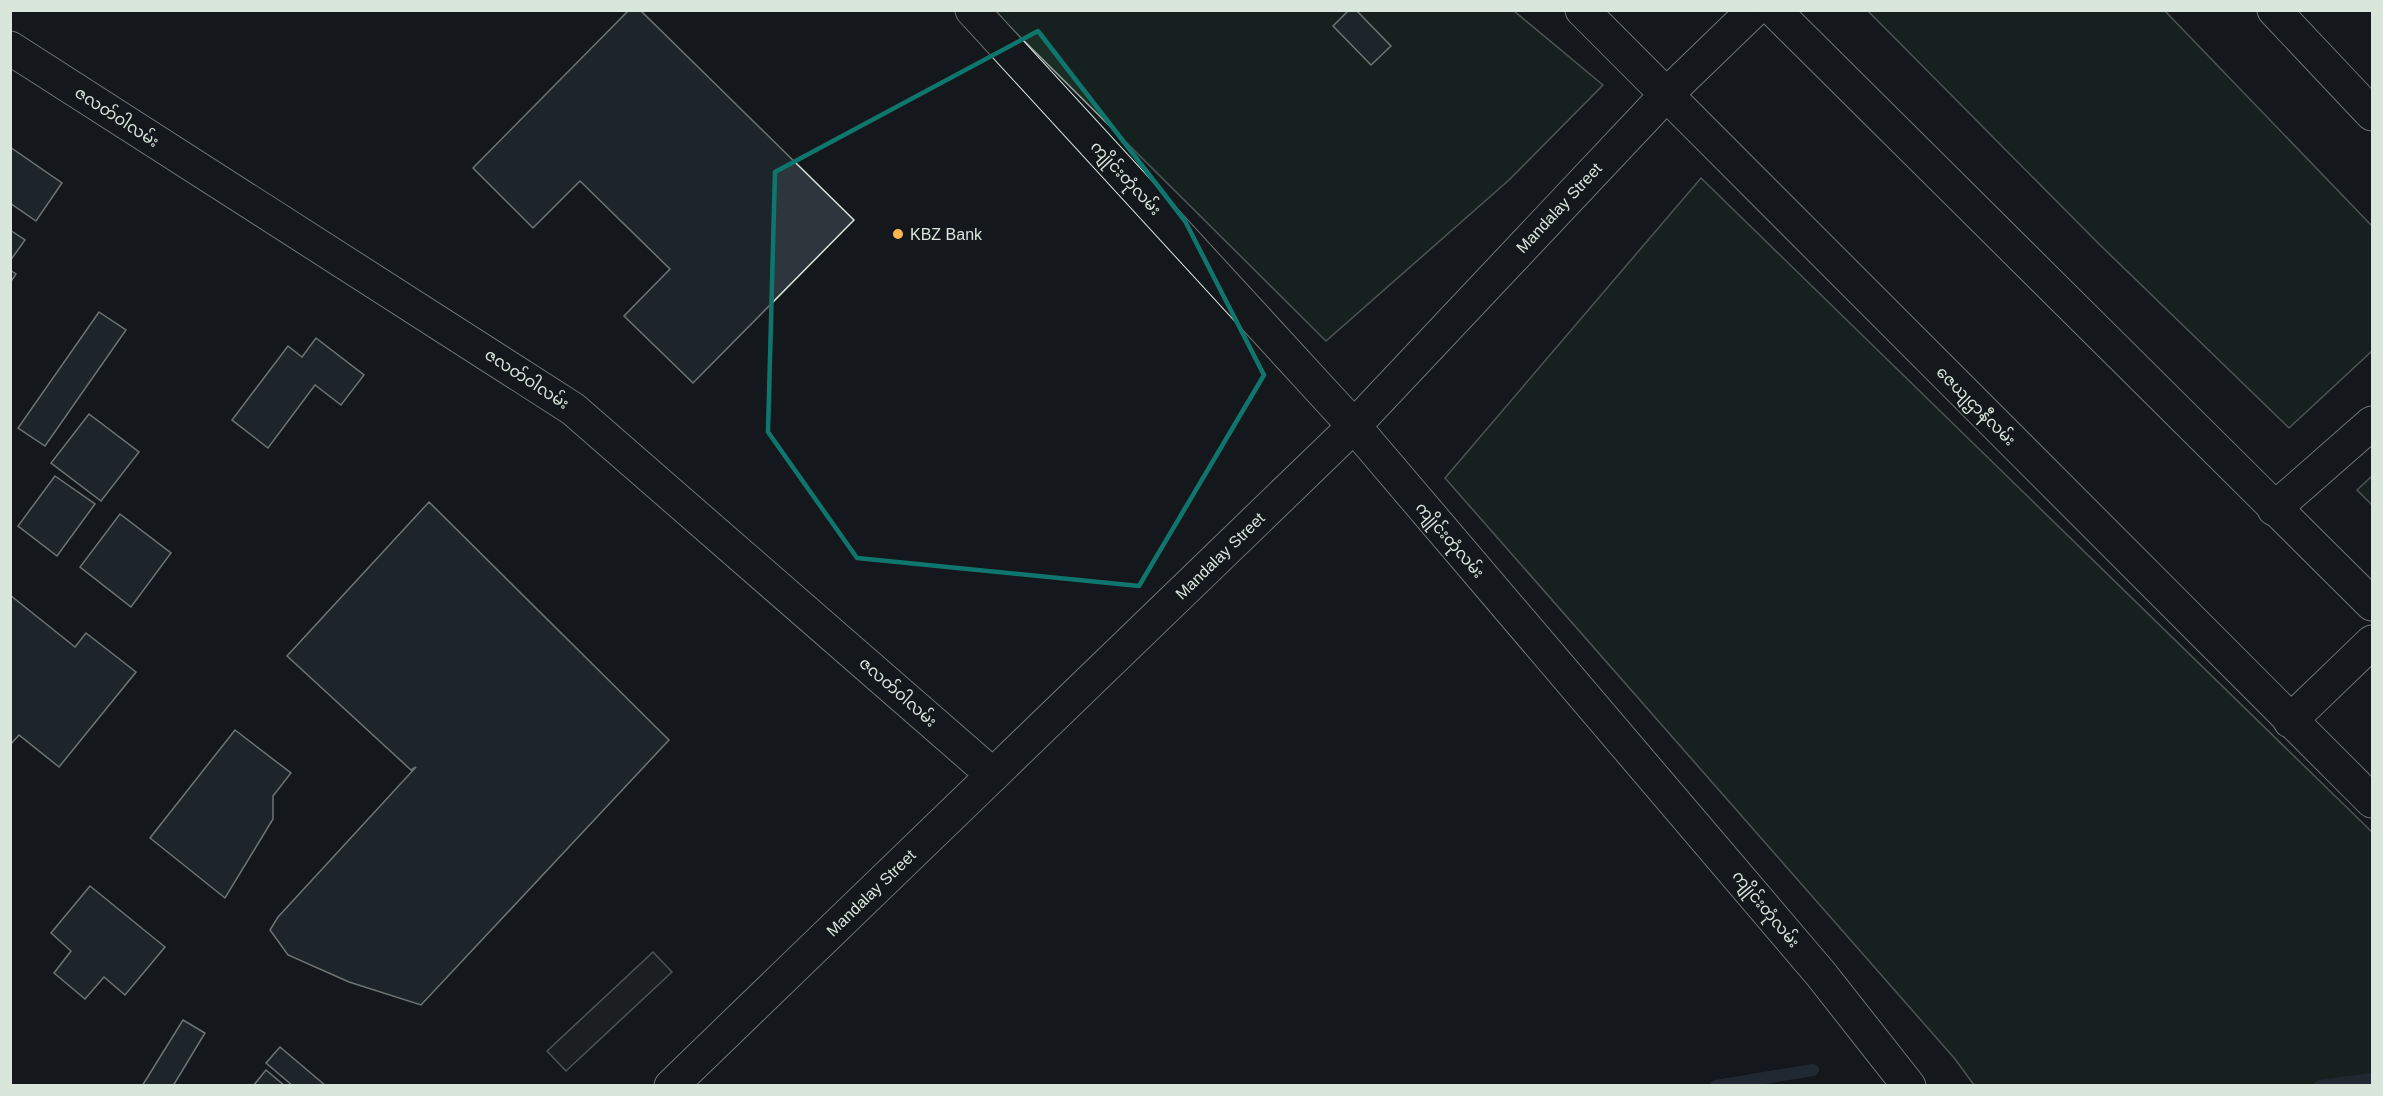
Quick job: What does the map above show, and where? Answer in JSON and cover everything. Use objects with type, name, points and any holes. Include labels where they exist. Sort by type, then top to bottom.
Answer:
[{"type":"street","name":"ကျိုင်းတုံလမ်း","points":[[972,10],[1354,426],[1820,973],[1909,1086]]},
{"type":"street","name":"ဇေယျဌာနီလမ်း","points":[[1582,10],[2290,721],[2373,801]]},
{"type":"street","name":"Mandalay Street","points":[[671,1086],[1354,426],[1666,95],[1754,10]]},
{"type":"street","points":[[1774,10],[2274,509],[2373,604]]},
{"type":"street","points":[[2274,10],[2373,114]]},
{"type":"street","name":"ဇလတ်ဝါလမ်း","points":[[10,48],[573,409],[993,775]]},
{"type":"street","points":[[2274,509],[2373,423]]},
{"type":"street","points":[[2290,721],[2373,642]]},
{"type":"highlighted area","points":[[1038,31],[1185,221],[1264,375],[1139,586],[857,558],[768,432],[775,172]]},
{"type":"green space","points":[[994,11],[1514,11],[1603,85],[1509,180],[1326,341]]},
{"type":"green space","points":[[1868,11],[2165,11],[2372,226],[2372,351],[2289,428],[2098,243]]},
{"type":"green space","points":[[1701,178],[2372,832],[2372,1085],[1974,1085],[1955,1059],[1445,478]]},
{"type":"green space","points":[[2372,476],[2372,505],[2357,490]]},
{"type":"shaded area","points":[[653,952],[672,972],[566,1071],[547,1051]]},
{"type":"building","points":[[629,10],[640,10],[854,220],[693,383],[624,316],[670,269],[580,181],[533,228],[473,168]]},
{"type":"building","points":[[1349,10],[1356,10],[1391,46],[1371,65],[1333,26]]},
{"type":"building","points":[[10,147],[62,183],[36,221],[10,203]]},
{"type":"building","points":[[10,230],[25,240],[10,261]]},
{"type":"building","points":[[10,270],[16,274],[10,283]]},
{"type":"building","points":[[99,312],[126,330],[45,446],[18,428]]},
{"type":"building","points":[[316,338],[364,375],[341,405],[315,385],[268,448],[232,420],[288,346],[302,357]]},
{"type":"building","points":[[89,414],[139,452],[101,501],[51,463]]},
{"type":"building","points":[[55,476],[95,504],[57,556],[18,526]]},
{"type":"building","points":[[429,502],[669,740],[421,1005],[349,982],[288,955],[270,930],[278,917],[416,767],[411,770],[287,656]]},
{"type":"building","points":[[120,514],[171,553],[131,607],[80,567]]},
{"type":"building","points":[[10,595],[75,647],[86,633],[136,672],[59,767],[19,735],[10,745]]},
{"type":"building","points":[[235,730],[291,773],[273,796],[273,819],[225,898],[150,838]]},
{"type":"building","points":[[90,886],[165,947],[125,995],[104,977],[85,999],[54,973],[71,951],[51,933]]},
{"type":"building","points":[[183,1020],[205,1033],[173,1086],[142,1086]]},
{"type":"building","points":[[280,1047],[326,1086],[293,1086],[266,1063]]},
{"type":"building","points":[[266,1070],[285,1086],[253,1086]]},
{"type":"waterway","points":[[1716,1086],[1813,1070]]},
{"type":"waterway","points":[[2320,1086],[2372,1079]]},
{"type":"place","name":"KBZ Bank","points":[[898,234]]}]
